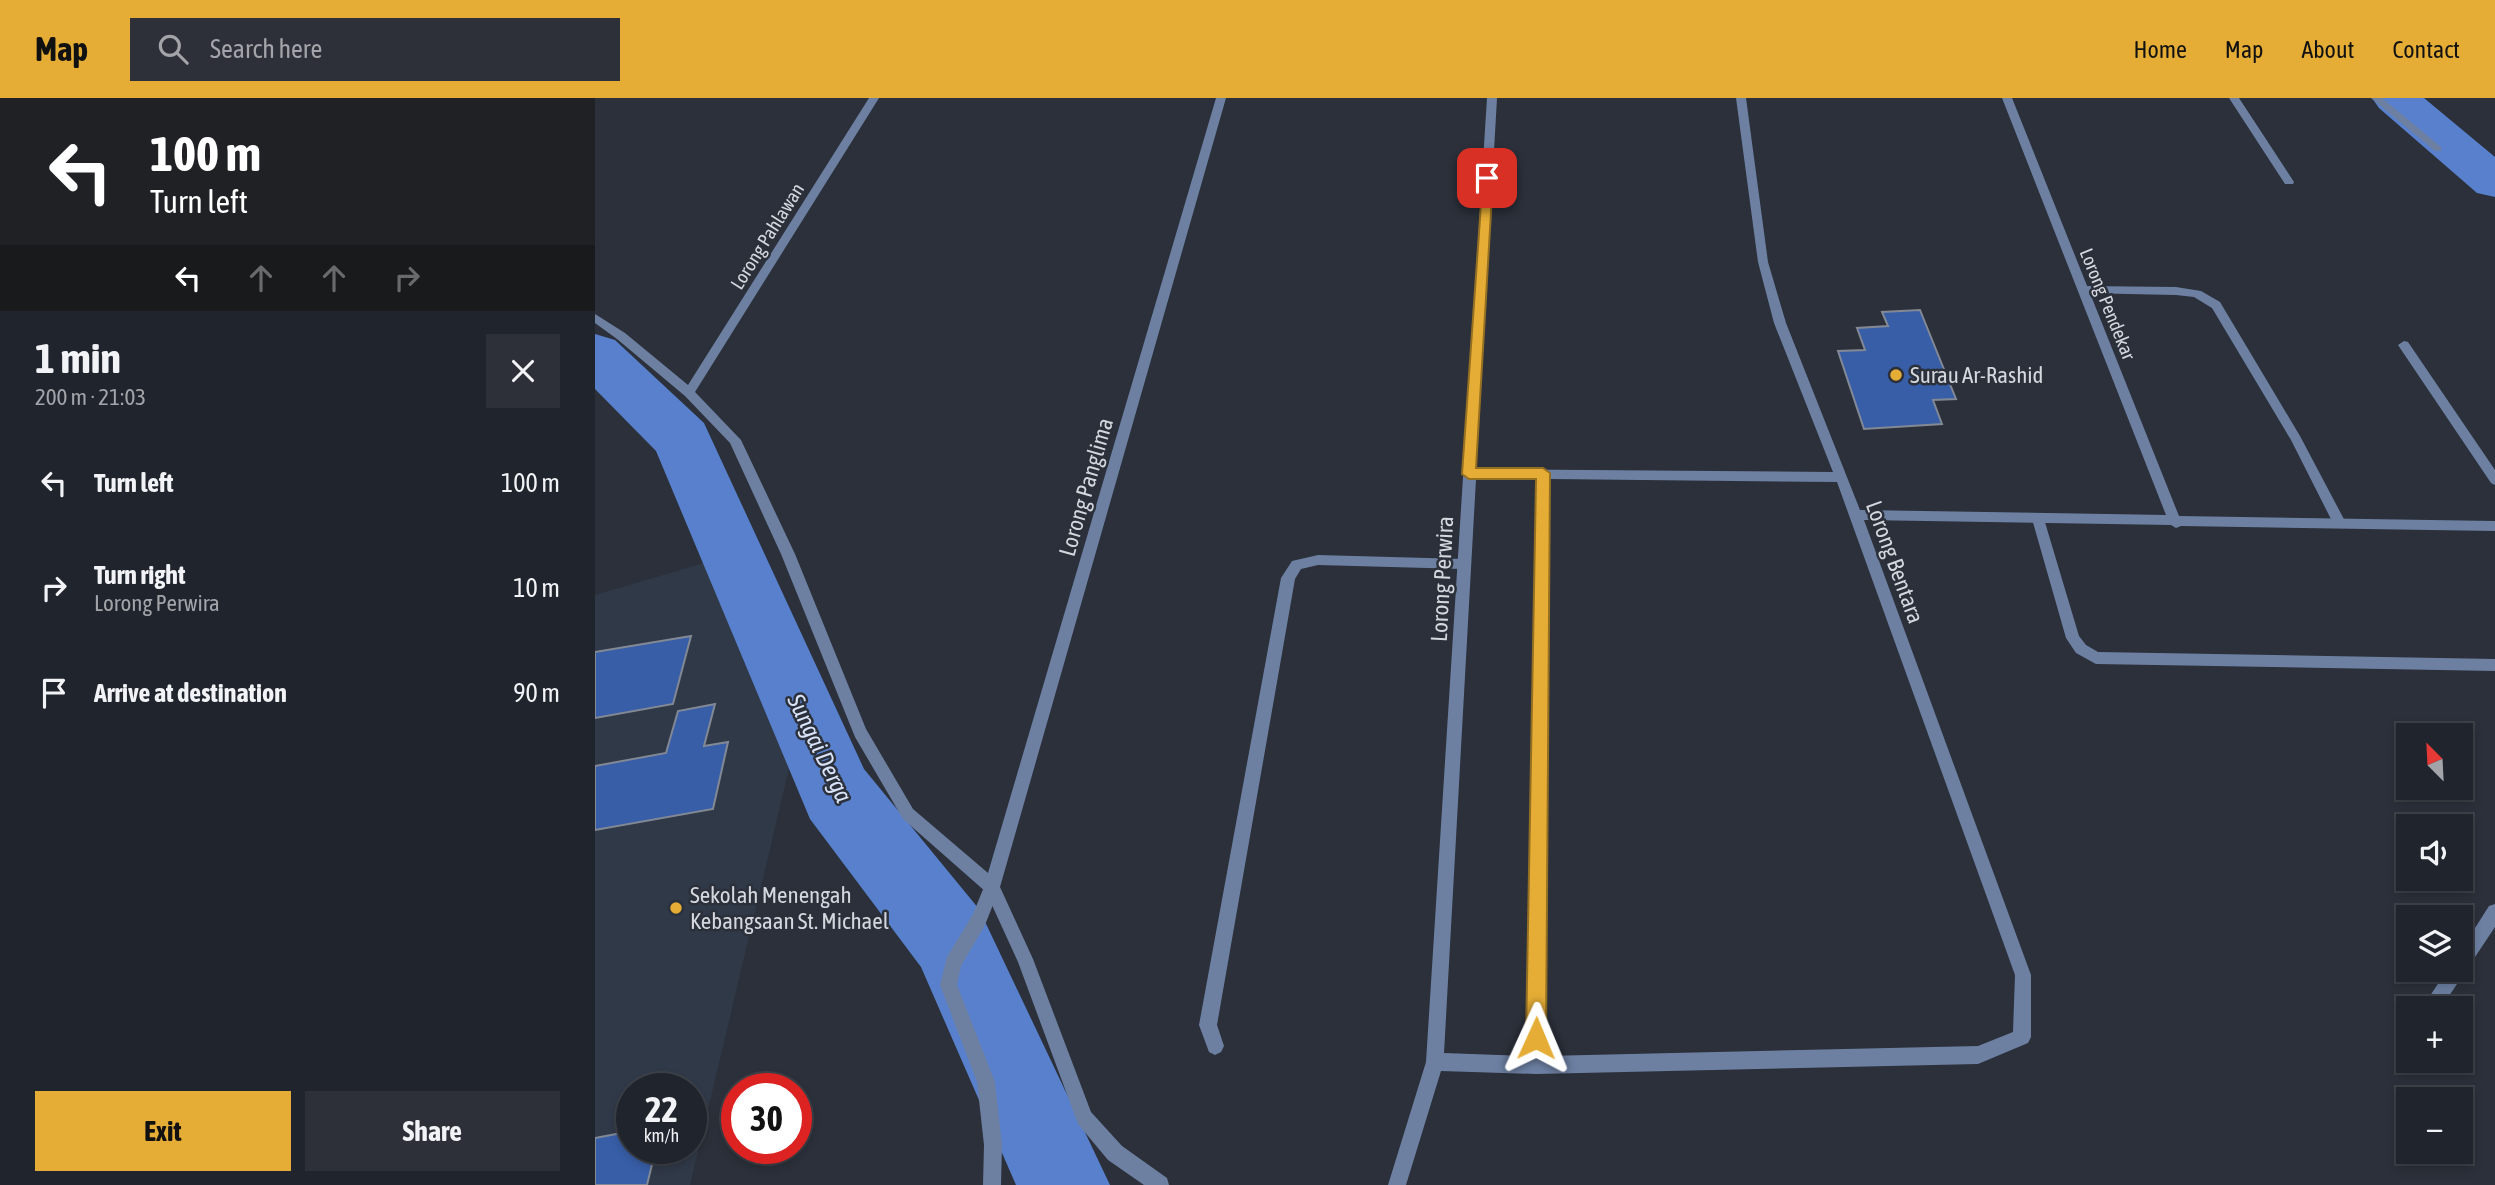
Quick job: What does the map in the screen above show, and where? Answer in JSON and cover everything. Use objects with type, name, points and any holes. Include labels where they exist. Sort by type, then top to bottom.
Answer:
[{"type":"street","name":"Lorong Pahlawan","points":[[689,393],[874,98]]},
{"type":"street","name":"Lorong Panglima","points":[[992,1185],[993,1144],[986,1082],[964,1020],[948,985],[953,964],[979,919],[992,887],[1220,98]]},
{"type":"street","name":"Lorong Perwira","points":[[1397,1185],[1435,1062],[1492,98]]},
{"type":"street","name":"Lorong Bentara","points":[[1536,1065],[1978,1055],[2022,1037],[2023,975],[1856,515],[1793,358],[1769,289],[1741,98]]},
{"type":"street","name":"Lorong Pendekar","points":[[2007,98],[2176,523]]},
{"type":"street","points":[[2234,98],[2289,182]]},
{"type":"street","points":[[2376,98],[2438,149]]},
{"type":"street","points":[[2084,290],[2176,291],[2197,294],[2216,305],[2296,439],[2340,523]]},
{"type":"street","points":[[595,318],[621,336],[689,393],[735,440],[788,554],[860,732],[908,814],[992,887],[1025,959],[1084,1118],[1115,1153],[1160,1185]]},
{"type":"street","points":[[2404,345],[2495,480]]},
{"type":"street","points":[[1435,1062],[1536,1065],[1543,473]]},
{"type":"street","points":[[1469,474],[1840,477]]},
{"type":"street","points":[[1856,515],[2176,523],[2495,526]]},
{"type":"street","points":[[2038,519],[2073,638],[2081,649],[2096,657],[2495,665]]},
{"type":"street","points":[[1215,1046],[1208,1025],[1288,578],[1297,565],[1318,560],[1464,564]]},
{"type":"street","points":[[2473,946],[2495,912]]},
{"type":"shaded area","name":"Sekolah Menengah Kebangsaan St. Michael","points":[[721,558],[799,727],[707,1114],[707,1073],[616,1073],[616,1164],[695,1164],[690,1185],[595,1185],[595,595]]},
{"type":"building","name":"Surau Ar-Rashid","points":[[1920,310],[1956,399],[1933,400],[1942,424],[1864,429],[1838,351],[1865,350],[1857,328],[1888,326],[1882,312]]},
{"type":"building","points":[[691,636],[673,704],[595,718],[595,652]]},
{"type":"building","points":[[715,704],[704,746],[728,742],[713,809],[595,830],[595,766],[666,753],[678,711]]},
{"type":"building","points":[[616,1134],[616,1164],[652,1164],[647,1185],[595,1185],[595,1138]]},
{"type":"waterway","name":"Sungai Derga","points":[[2395,98],[2495,182]]},
{"type":"waterway","name":"Sungai Derga","points":[[595,354],[682,439],[837,794],[950,938],[1063,1185]]},
{"type":"place","name":"Surau Ar-Rashid","points":[[1896,375]]},
{"type":"place","name":"Sekolah Menengah Kebangsaan St. Michael","points":[[676,908]]},
{"type":"route","points":[[1487,178],[1469,474],[1543,473],[1536,1038]]}]
